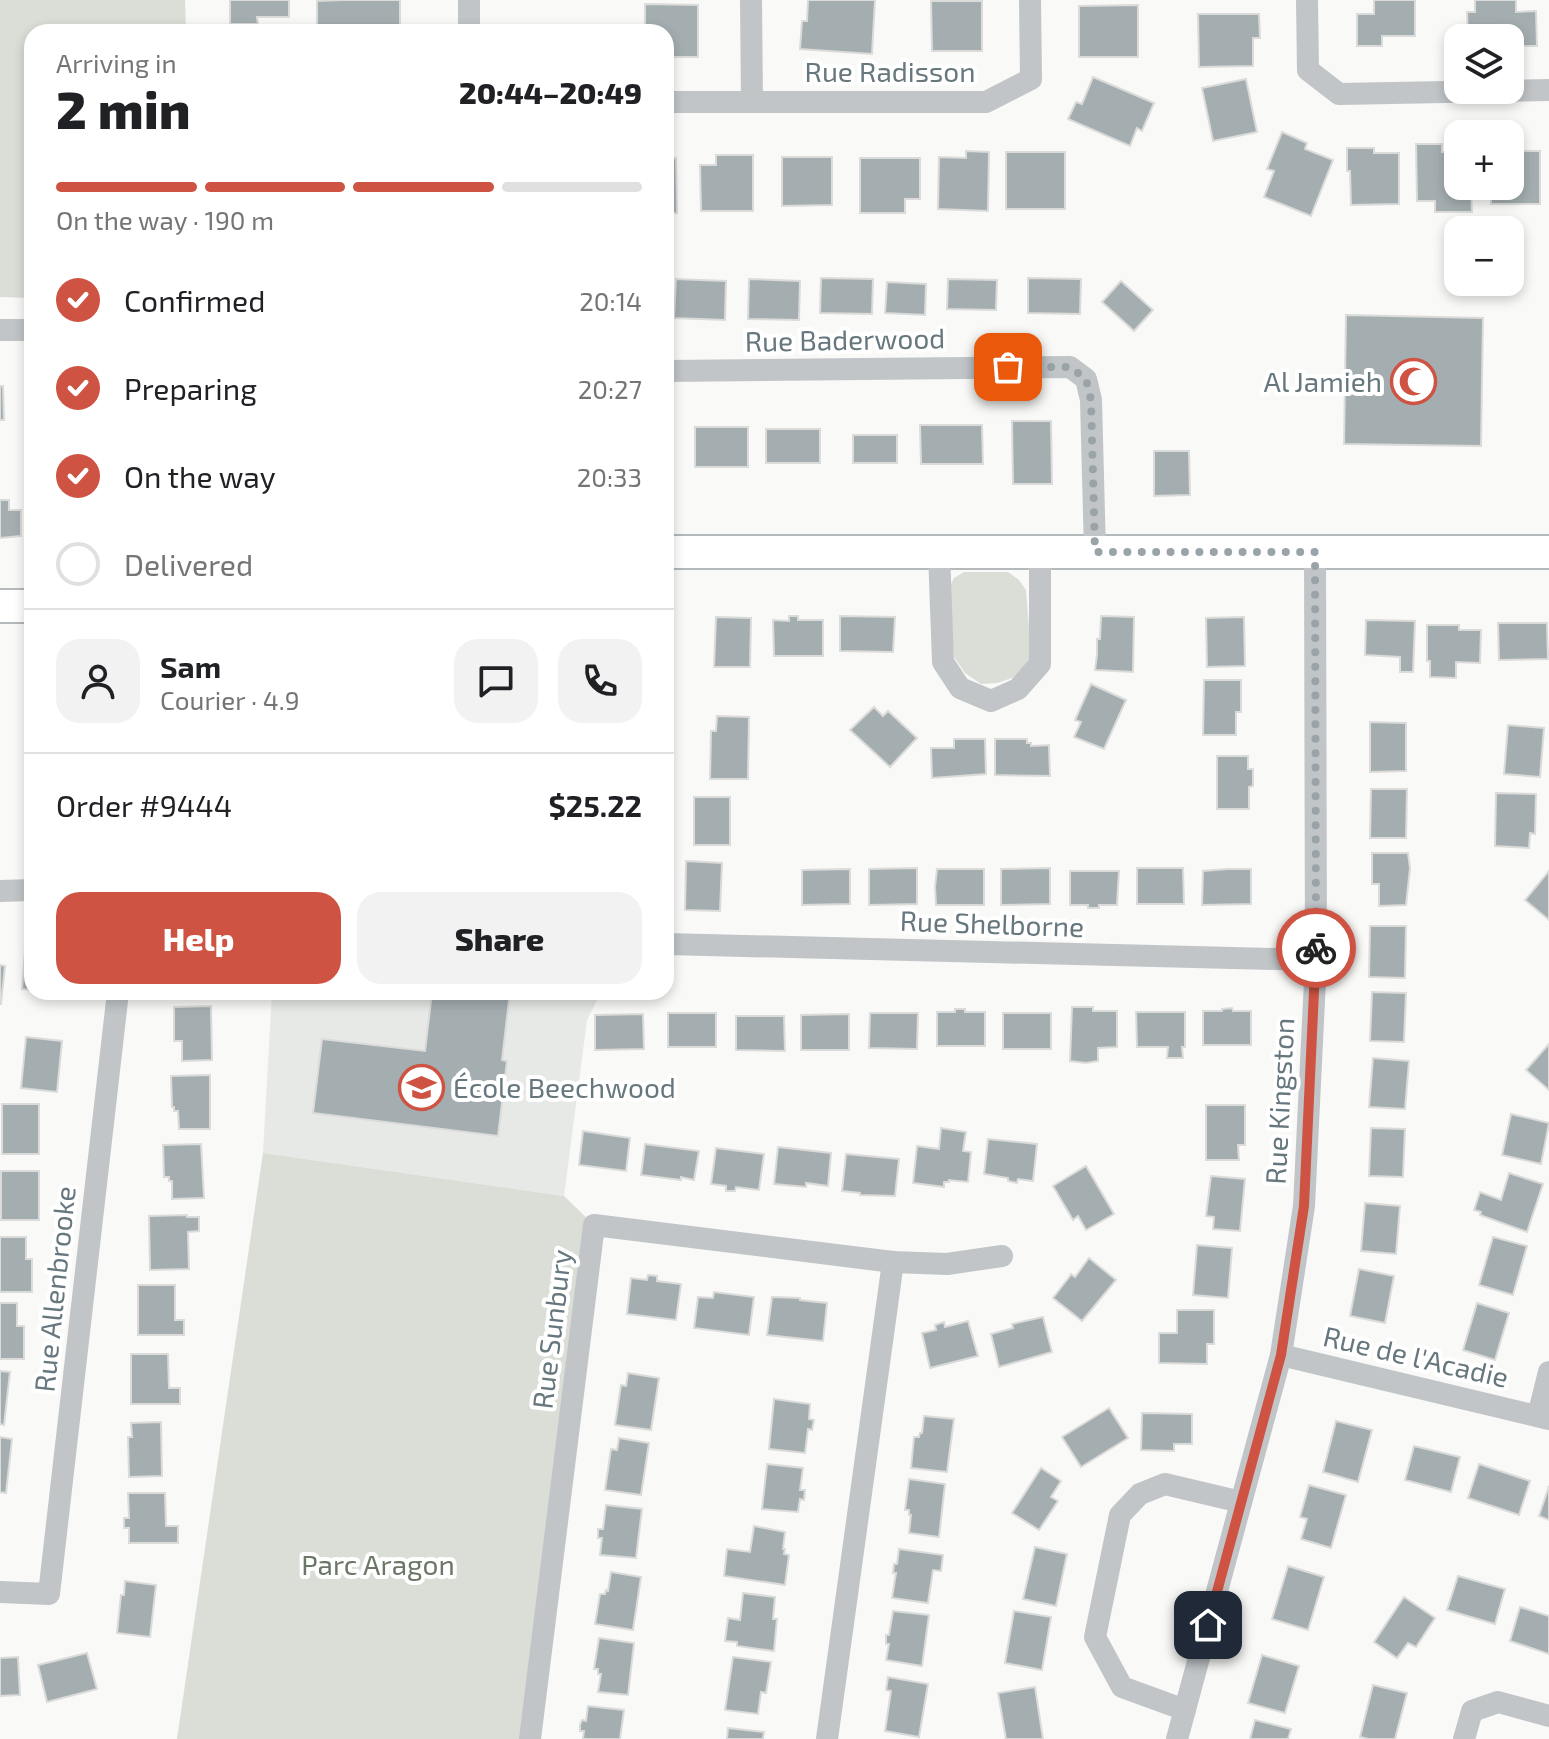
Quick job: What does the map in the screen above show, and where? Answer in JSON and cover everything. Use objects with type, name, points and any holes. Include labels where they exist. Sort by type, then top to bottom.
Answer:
[{"type":"street","points":[[469,0],[469,24]]},
{"type":"street","points":[[751,0],[752,101]]},
{"type":"street","name":"Rue Radisson","points":[[674,102],[986,102],[1031,79],[1030,0]]},
{"type":"street","points":[[1307,0],[1308,70],[1339,94],[1549,90]]},
{"type":"street","points":[[0,330],[24,330]]},
{"type":"street","name":"Rue Baderwood","points":[[674,371],[1070,367],[1086,379],[1091,400],[1095,552]]},
{"type":"street","points":[[674,552],[1549,552]]},
{"type":"street","points":[[939,552],[943,662],[960,688],[991,701],[1018,689],[1040,664],[1040,552]]},
{"type":"street","name":"Rue Kingston","points":[[1177,1739],[1281,1355],[1304,1206],[1316,960],[1315,552]]},
{"type":"street","points":[[0,606],[24,606]]},
{"type":"street","points":[[0,891],[24,890]]},
{"type":"street","name":"Rue Shelborne","points":[[674,944],[1316,960]]},
{"type":"street","name":"Rue Allenbrooke","points":[[0,1592],[49,1594],[117,1000]]},
{"type":"street","name":"Rue Sunbury","points":[[530,1739],[594,1225],[893,1262],[947,1264],[1002,1256]]},
{"type":"street","points":[[827,1739],[893,1262]]},
{"type":"street","name":"Rue de l'Acadie","points":[[1281,1355],[1544,1417],[1549,1372]]},
{"type":"street","points":[[1185,1710],[1122,1687],[1095,1637],[1120,1515],[1140,1494],[1165,1484],[1241,1502]]},
{"type":"street","points":[[1464,1739],[1472,1711],[1498,1702],[1549,1716]]},
{"type":"shaded area","name":"École Beechwood","points":[[272,1000],[597,1000],[587,1020],[564,1196],[263,1153]]},
{"type":"green space","points":[[0,0],[185,0],[186,24],[24,24],[24,298],[0,297]]},
{"type":"green space","points":[[964,572],[1008,572],[1026,590],[1031,654],[1027,666],[1015,677],[981,684],[965,673],[954,657],[949,588],[954,578]]},
{"type":"green space","name":"Parc Aragon","points":[[263,1153],[564,1196],[594,1225],[530,1739],[177,1739]]},
{"type":"building","points":[[230,0],[289,0],[289,17],[257,17],[258,24],[230,24]]},
{"type":"building","points":[[400,0],[400,24],[317,24],[317,1]]},
{"type":"building","points":[[808,0],[875,0],[872,54],[800,49],[802,21],[807,21]]},
{"type":"building","points":[[1374,0],[1415,0],[1415,36],[1382,36],[1382,46],[1357,46],[1357,14],[1374,14]]},
{"type":"building","points":[[1475,0],[1516,0],[1516,12],[1536,11],[1537,46],[1524,46],[1524,24],[1467,24],[1467,12],[1475,12]]},
{"type":"building","points":[[931,1],[982,1],[982,51],[932,51]]},
{"type":"building","points":[[645,4],[698,5],[698,57],[674,57],[674,24],[645,24]]},
{"type":"building","points":[[1138,5],[1138,57],[1079,57],[1079,6]]},
{"type":"building","points":[[1198,14],[1259,14],[1260,38],[1253,38],[1253,66],[1199,67]]},
{"type":"building","points":[[1093,77],[1154,103],[1142,131],[1137,128],[1130,146],[1068,119],[1076,102],[1082,104]]},
{"type":"building","points":[[1246,79],[1257,132],[1213,141],[1202,88]]},
{"type":"building","points":[[1282,132],[1307,143],[1305,149],[1333,160],[1311,216],[1264,197],[1274,171],[1267,169]]},
{"type":"building","points":[[1416,144],[1442,144],[1444,200],[1472,200],[1472,212],[1435,212],[1435,201],[1417,201]]},
{"type":"building","points":[[1347,148],[1374,148],[1374,153],[1399,153],[1399,204],[1351,205]]},
{"type":"building","points":[[966,151],[989,152],[988,211],[938,209],[939,157],[966,158]]},
{"type":"building","points":[[1524,151],[1540,151],[1540,204],[1491,204],[1491,200],[1524,200]]},
{"type":"building","points":[[1006,152],[1065,152],[1065,209],[1006,209]]},
{"type":"building","points":[[716,155],[753,155],[753,211],[701,211],[700,165],[716,165]]},
{"type":"building","points":[[782,157],[832,157],[832,205],[782,206]]},
{"type":"building","points":[[676,158],[677,213],[674,213]]},
{"type":"building","points":[[860,158],[920,158],[920,199],[905,199],[905,213],[860,213]]},
{"type":"building","points":[[821,278],[873,279],[872,314],[820,313]]},
{"type":"building","points":[[1028,278],[1081,279],[1080,314],[1028,313]]},
{"type":"building","points":[[676,279],[726,281],[725,320],[674,318]]},
{"type":"building","points":[[749,279],[800,281],[799,320],[748,319]]},
{"type":"building","points":[[948,279],[997,280],[996,310],[947,309]]},
{"type":"building","points":[[1121,281],[1153,310],[1134,331],[1102,302]]},
{"type":"building","points":[[887,282],[926,284],[925,315],[885,313]]},
{"type":"building","name":"Al Jamieh","points":[[1346,315],[1483,318],[1481,446],[1344,444]]},
{"type":"building","points":[[0,386],[3,386],[4,420],[0,420]]},
{"type":"building","points":[[1012,421],[1051,421],[1052,484],[1013,484]]},
{"type":"building","points":[[920,425],[982,425],[983,464],[921,464]]},
{"type":"building","points":[[695,427],[748,427],[748,467],[695,467]]},
{"type":"building","points":[[766,429],[820,429],[820,463],[766,463]]},
{"type":"building","points":[[853,435],[897,435],[897,463],[853,463]]},
{"type":"building","points":[[1154,451],[1189,451],[1190,495],[1154,496]]},
{"type":"building","points":[[0,500],[9,500],[9,510],[21,510],[21,536],[0,538]]},
{"type":"building","points":[[789,616],[798,616],[798,620],[823,620],[823,656],[774,656],[773,620],[789,621]]},
{"type":"building","points":[[840,616],[895,617],[893,652],[840,651]]},
{"type":"building","points":[[1101,616],[1134,617],[1133,672],[1095,670]]},
{"type":"building","points":[[716,617],[751,618],[750,667],[714,667]]},
{"type":"building","points":[[1244,617],[1245,666],[1207,667],[1206,618]]},
{"type":"building","points":[[1366,620],[1415,621],[1413,672],[1400,672],[1400,657],[1365,655]]},
{"type":"building","points":[[1498,623],[1547,623],[1548,659],[1499,660]]},
{"type":"building","points":[[1427,625],[1459,625],[1459,630],[1481,630],[1480,663],[1456,662],[1456,678],[1430,677]]},
{"type":"building","points":[[1204,680],[1241,680],[1241,712],[1236,712],[1236,735],[1203,735]]},
{"type":"building","points":[[1091,684],[1126,700],[1104,749],[1074,737],[1081,722],[1075,720]]},
{"type":"building","points":[[874,707],[883,716],[888,711],[917,738],[890,767],[850,730]]},
{"type":"building","points":[[717,716],[749,717],[748,779],[710,779],[711,731],[716,731]]},
{"type":"building","points":[[1370,722],[1406,723],[1406,771],[1370,772]]},
{"type":"building","points":[[1508,725],[1544,728],[1540,777],[1504,774]]},
{"type":"building","points":[[954,739],[985,739],[986,774],[932,778],[931,748],[954,748]]},
{"type":"building","points":[[995,739],[1027,739],[1031,746],[1049,745],[1050,776],[995,775]]},
{"type":"building","points":[[1217,756],[1248,756],[1248,769],[1253,769],[1249,809],[1217,809]]},
{"type":"building","points":[[1371,789],[1407,789],[1406,838],[1370,838]]},
{"type":"building","points":[[1496,793],[1536,794],[1535,834],[1530,833],[1529,848],[1495,846]]},
{"type":"building","points":[[694,797],[730,797],[730,845],[694,845]]},
{"type":"building","points":[[1372,853],[1408,853],[1410,868],[1406,905],[1379,906],[1379,884],[1372,884]]},
{"type":"building","points":[[686,861],[722,863],[720,911],[685,910]]},
{"type":"building","points":[[917,868],[917,904],[869,905],[869,869]]},
{"type":"building","points":[[1050,868],[1050,904],[1001,905],[1001,869]]},
{"type":"building","points":[[1137,868],[1183,868],[1184,904],[1137,904]]},
{"type":"building","points":[[850,869],[850,904],[802,905],[802,870]]},
{"type":"building","points":[[937,869],[984,869],[984,905],[936,905]]},
{"type":"building","points":[[1251,869],[1251,904],[1202,905],[1203,871]]},
{"type":"building","points":[[1070,871],[1119,871],[1117,905],[1088,908],[1088,905],[1070,905]]},
{"type":"building","points":[[1549,871],[1549,920],[1525,900]]},
{"type":"building","points":[[1370,926],[1406,926],[1405,978],[1369,977]]},
{"type":"building","points":[[0,965],[5,966],[1,1004],[0,1004]]},
{"type":"building","points":[[1372,992],[1406,993],[1404,1042],[1370,1041]]},
{"type":"building","points":[[431,1000],[509,1000],[502,1060],[507,1061],[498,1136],[313,1113],[322,1039],[425,1051]]},
{"type":"building","points":[[211,1006],[212,1060],[182,1061],[182,1041],[174,1041],[174,1007]]},
{"type":"building","points":[[1072,1007],[1117,1011],[1117,1047],[1098,1048],[1098,1061],[1070,1061]]},
{"type":"building","points":[[1232,1008],[1233,1011],[1251,1011],[1251,1045],[1203,1045],[1203,1011]]},
{"type":"building","points":[[955,1009],[985,1012],[985,1046],[937,1046],[937,1012],[955,1012]]},
{"type":"building","points":[[1136,1012],[1185,1012],[1183,1058],[1167,1058],[1168,1047],[1137,1047]]},
{"type":"building","points":[[668,1013],[716,1013],[716,1047],[668,1047]]},
{"type":"building","points":[[870,1013],[918,1013],[917,1049],[869,1048]]},
{"type":"building","points":[[1003,1013],[1051,1013],[1051,1049],[1003,1049]]},
{"type":"building","points":[[643,1014],[644,1049],[595,1050],[595,1015]]},
{"type":"building","points":[[849,1014],[849,1050],[801,1050],[801,1015]]},
{"type":"building","points":[[736,1016],[784,1016],[785,1051],[736,1050]]},
{"type":"building","points":[[26,1037],[62,1041],[57,1092],[21,1088]]},
{"type":"building","points":[[1549,1044],[1549,1090],[1526,1070]]},
{"type":"building","points":[[1373,1058],[1409,1061],[1405,1109],[1369,1107]]},
{"type":"building","points":[[210,1075],[210,1129],[179,1129],[178,1111],[172,1107],[171,1076]]},
{"type":"building","points":[[2,1104],[39,1104],[39,1154],[2,1154]]},
{"type":"building","points":[[1206,1105],[1245,1105],[1245,1145],[1238,1145],[1239,1160],[1206,1160]]},
{"type":"building","points":[[1511,1114],[1549,1123],[1541,1164],[1502,1155]]},
{"type":"building","points":[[941,1128],[966,1132],[963,1151],[971,1152],[968,1182],[949,1180],[944,1182],[944,1187],[913,1183],[917,1146],[939,1149]]},
{"type":"building","points":[[1371,1128],[1405,1129],[1403,1177],[1369,1176]]},
{"type":"building","points":[[583,1131],[630,1138],[626,1171],[579,1165]]},
{"type":"building","points":[[988,1139],[1037,1144],[1033,1181],[1018,1179],[1017,1183],[1008,1181],[1008,1178],[984,1174]]},
{"type":"building","points":[[201,1144],[204,1198],[172,1199],[172,1181],[164,1177],[163,1145]]},
{"type":"building","points":[[645,1144],[699,1151],[694,1180],[641,1175]]},
{"type":"building","points":[[778,1147],[831,1153],[828,1186],[774,1184]]},
{"type":"building","points":[[716,1148],[764,1154],[759,1190],[736,1187],[735,1191],[726,1191],[726,1186],[711,1184]]},
{"type":"building","points":[[846,1154],[899,1159],[895,1196],[842,1191]]},
{"type":"building","points":[[1086,1166],[1114,1214],[1086,1230],[1078,1216],[1073,1220],[1053,1186]]},
{"type":"building","points":[[1,1171],[39,1171],[39,1220],[1,1220]]},
{"type":"building","points":[[1509,1173],[1543,1184],[1527,1232],[1474,1210],[1480,1192],[1501,1200]]},
{"type":"building","points":[[1211,1176],[1245,1179],[1240,1231],[1213,1229],[1214,1217],[1206,1216]]},
{"type":"building","points":[[1365,1203],[1400,1206],[1396,1254],[1361,1251]]},
{"type":"building","points":[[149,1216],[199,1217],[199,1231],[188,1232],[189,1269],[150,1270]]},
{"type":"building","points":[[0,1237],[26,1237],[26,1259],[32,1259],[32,1292],[0,1292]]},
{"type":"building","points":[[1493,1237],[1527,1246],[1513,1295],[1479,1285]]},
{"type":"building","points":[[1197,1245],[1232,1248],[1228,1298],[1193,1295]]},
{"type":"building","points":[[1089,1258],[1116,1280],[1082,1321],[1053,1298],[1071,1274],[1075,1277]]},
{"type":"building","points":[[1359,1269],[1394,1276],[1385,1323],[1350,1316]]},
{"type":"building","points":[[648,1275],[657,1276],[657,1281],[681,1284],[676,1320],[627,1314],[631,1278],[647,1280]]},
{"type":"building","points":[[138,1285],[175,1285],[175,1320],[184,1320],[184,1335],[138,1335]]},
{"type":"building","points":[[714,1292],[754,1297],[749,1335],[694,1328],[698,1297],[713,1298]]},
{"type":"building","points":[[772,1297],[827,1303],[823,1341],[767,1335]]},
{"type":"building","points":[[0,1303],[17,1303],[17,1326],[24,1326],[24,1359],[0,1359]]},
{"type":"building","points":[[1477,1303],[1509,1313],[1495,1360],[1463,1350]]},
{"type":"building","points":[[1177,1310],[1214,1310],[1214,1344],[1207,1344],[1207,1364],[1159,1363],[1159,1333],[1177,1333]]},
{"type":"building","points":[[1043,1317],[1052,1352],[999,1367],[991,1334],[1013,1328],[1012,1324]]},
{"type":"building","points":[[968,1321],[978,1356],[930,1368],[922,1333],[936,1330],[935,1325],[944,1322],[945,1327]]},
{"type":"building","points":[[131,1354],[168,1354],[169,1388],[180,1388],[180,1404],[131,1404]]},
{"type":"building","points":[[0,1371],[10,1372],[4,1425],[0,1424]]},
{"type":"building","points":[[628,1373],[659,1378],[651,1430],[615,1425],[621,1385],[626,1386]]},
{"type":"building","points":[[774,1399],[810,1404],[809,1419],[814,1420],[812,1430],[808,1429],[805,1453],[769,1449]]},
{"type":"building","points":[[1109,1408],[1128,1438],[1081,1467],[1062,1437]]},
{"type":"building","points":[[1142,1413],[1192,1414],[1192,1444],[1174,1444],[1174,1451],[1141,1450]]},
{"type":"building","points":[[924,1416],[954,1419],[947,1472],[911,1468],[914,1437],[922,1433]]},
{"type":"building","points":[[1336,1421],[1372,1430],[1358,1482],[1323,1472]]},
{"type":"building","points":[[161,1422],[162,1476],[129,1477],[128,1437],[132,1437],[131,1423]]},
{"type":"building","points":[[0,1437],[12,1439],[6,1493],[0,1492]]},
{"type":"building","points":[[619,1438],[649,1443],[641,1495],[605,1490],[611,1449],[617,1450]]},
{"type":"building","points":[[1414,1446],[1460,1457],[1451,1492],[1405,1480]]},
{"type":"building","points":[[767,1464],[803,1468],[800,1490],[805,1490],[804,1500],[800,1499],[798,1512],[762,1509]]},
{"type":"building","points":[[1479,1464],[1530,1481],[1519,1515],[1468,1498]]},
{"type":"building","points":[[1041,1468],[1061,1481],[1051,1497],[1058,1501],[1039,1530],[1012,1513]]},
{"type":"building","points":[[909,1479],[945,1484],[939,1537],[909,1533],[911,1515],[909,1510],[905,1510]]},
{"type":"building","points":[[1309,1485],[1346,1495],[1331,1548],[1301,1539],[1307,1519],[1300,1517]]},
{"type":"building","points":[[1549,1486],[1549,1520],[1539,1516]]},
{"type":"building","points":[[128,1493],[165,1493],[166,1526],[178,1526],[178,1543],[129,1543],[129,1528],[124,1528],[124,1518],[129,1518]]},
{"type":"building","points":[[606,1505],[642,1509],[636,1558],[600,1555],[602,1538],[598,1538],[598,1529],[603,1529]]},
{"type":"building","points":[[754,1526],[785,1532],[783,1549],[784,1554],[789,1555],[785,1585],[724,1576],[727,1549],[750,1552]]},
{"type":"building","points":[[1035,1547],[1067,1554],[1056,1606],[1023,1599]]},
{"type":"building","points":[[899,1549],[943,1555],[941,1571],[933,1570],[928,1603],[892,1598],[896,1573],[893,1573],[894,1564],[897,1564]]},
{"type":"building","points":[[1288,1566],[1324,1577],[1308,1630],[1272,1619]]},
{"type":"building","points":[[611,1572],[641,1577],[633,1630],[595,1624],[600,1594],[608,1591]]},
{"type":"building","points":[[1458,1576],[1505,1589],[1495,1624],[1447,1610]]},
{"type":"building","points":[[125,1581],[156,1585],[150,1637],[117,1633]]},
{"type":"building","points":[[743,1593],[775,1597],[773,1619],[777,1619],[774,1651],[737,1646],[737,1642],[725,1641],[728,1618],[740,1620]]},
{"type":"building","points":[[1404,1597],[1435,1618],[1416,1647],[1408,1643],[1397,1658],[1374,1642]]},
{"type":"building","points":[[1520,1607],[1549,1616],[1549,1654],[1510,1641]]},
{"type":"building","points":[[893,1611],[929,1615],[922,1666],[886,1660],[889,1644],[886,1644],[886,1635],[889,1635]]},
{"type":"building","points":[[1014,1611],[1051,1617],[1042,1670],[1005,1663]]},
{"type":"building","points":[[599,1638],[634,1643],[628,1695],[598,1692],[601,1674],[594,1669]]},
{"type":"building","points":[[87,1653],[97,1689],[47,1702],[38,1665]]},
{"type":"building","points":[[1262,1655],[1299,1666],[1285,1713],[1248,1703]]},
{"type":"building","points":[[18,1657],[20,1695],[0,1696],[0,1658]]},
{"type":"building","points":[[733,1657],[771,1662],[766,1693],[761,1692],[758,1714],[725,1710]]},
{"type":"building","points":[[888,1677],[928,1684],[919,1737],[885,1731],[891,1691],[886,1690]]},
{"type":"building","points":[[1373,1685],[1407,1693],[1395,1739],[1360,1737]]},
{"type":"building","points":[[1035,1687],[1043,1739],[1006,1739],[998,1693]]},
{"type":"building","points":[[588,1706],[624,1710],[620,1739],[583,1739],[584,1731],[580,1731],[580,1725],[582,1720],[586,1721]]},
{"type":"building","points":[[1255,1720],[1291,1729],[1288,1739],[1250,1739]]},
{"type":"building","points":[[728,1728],[764,1732],[763,1739],[727,1739]]},
{"type":"way so far","points":[[1008,367],[1070,367],[1086,379],[1091,400],[1095,552],[1315,552],[1316,948]]},
{"type":"place","name":"Al Jamieh","points":[[1413,381]]},
{"type":"place","name":"École Beechwood","points":[[422,1087]]},
{"type":"route","points":[[1208,1625],[1281,1355],[1304,1206],[1316,948]]}]
